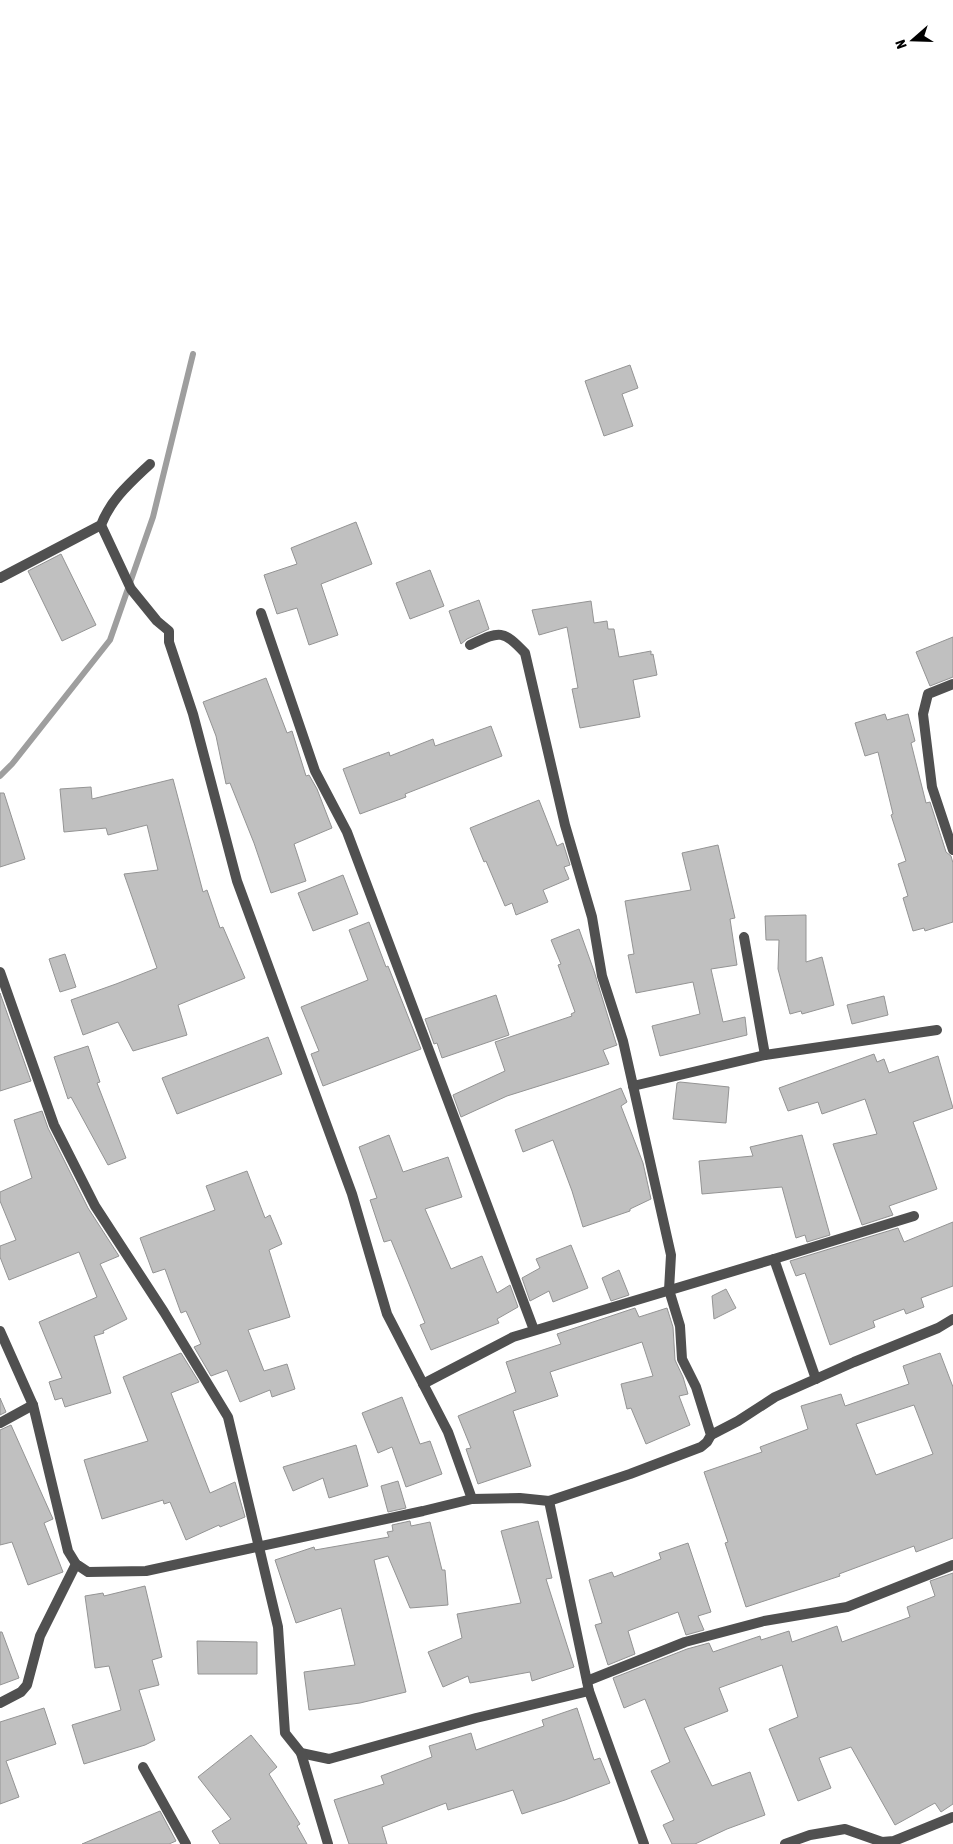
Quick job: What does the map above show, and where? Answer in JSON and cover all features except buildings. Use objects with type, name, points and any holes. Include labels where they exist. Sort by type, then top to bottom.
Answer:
[{"type":"street","points":[[0,578],[101,525],[106,511],[119,493],[150,464]]},
{"type":"street","points":[[101,525],[130,589],[157,621],[169,630],[169,642],[193,714],[237,881],[352,1194],[388,1314],[448,1432],[472,1499]]},
{"type":"street","points":[[261,613],[315,772],[347,832],[534,1330]]},
{"type":"street","points":[[470,644],[494,634],[505,635],[526,653],[565,825],[592,917],[602,976],[623,1041],[671,1255],[668,1290],[680,1326],[682,1359],[696,1387],[711,1435]]},
{"type":"street","points":[[953,684],[928,694],[923,714],[932,787],[953,850]]},
{"type":"street","points":[[744,937],[765,1054]]},
{"type":"street","points":[[0,972],[54,1125],[95,1206],[164,1312],[228,1417],[278,1627],[285,1733],[301,1752],[328,1844]]},
{"type":"street","points":[[633,1086],[765,1054],[937,1030]]},
{"type":"street","points":[[423,1384],[513,1336],[914,1216]]},
{"type":"street","points":[[774,1259],[816,1379]]},
{"type":"street","points":[[0,1331],[33,1406],[68,1551],[76,1564],[88,1572],[146,1571],[472,1499],[520,1498],[549,1501],[630,1474],[701,1447],[711,1435],[738,1421],[774,1397],[938,1328],[953,1319]]},
{"type":"street","points":[[0,1423],[33,1406]]},
{"type":"street","points":[[549,1501],[588,1686],[644,1844]]},
{"type":"street","points":[[0,1703],[20,1692],[27,1685],[40,1636],[76,1564]]},
{"type":"street","points":[[301,1752],[329,1759],[588,1686],[685,1642],[764,1621],[846,1607],[953,1564]]},
{"type":"street","points":[[143,1767],[186,1844]]},
{"type":"street","points":[[785,1844],[810,1835],[845,1829],[882,1842],[894,1841],[953,1817]]},
{"type":"waterway","points":[[0,776],[12,764],[110,640],[153,517],[193,354]]}]
